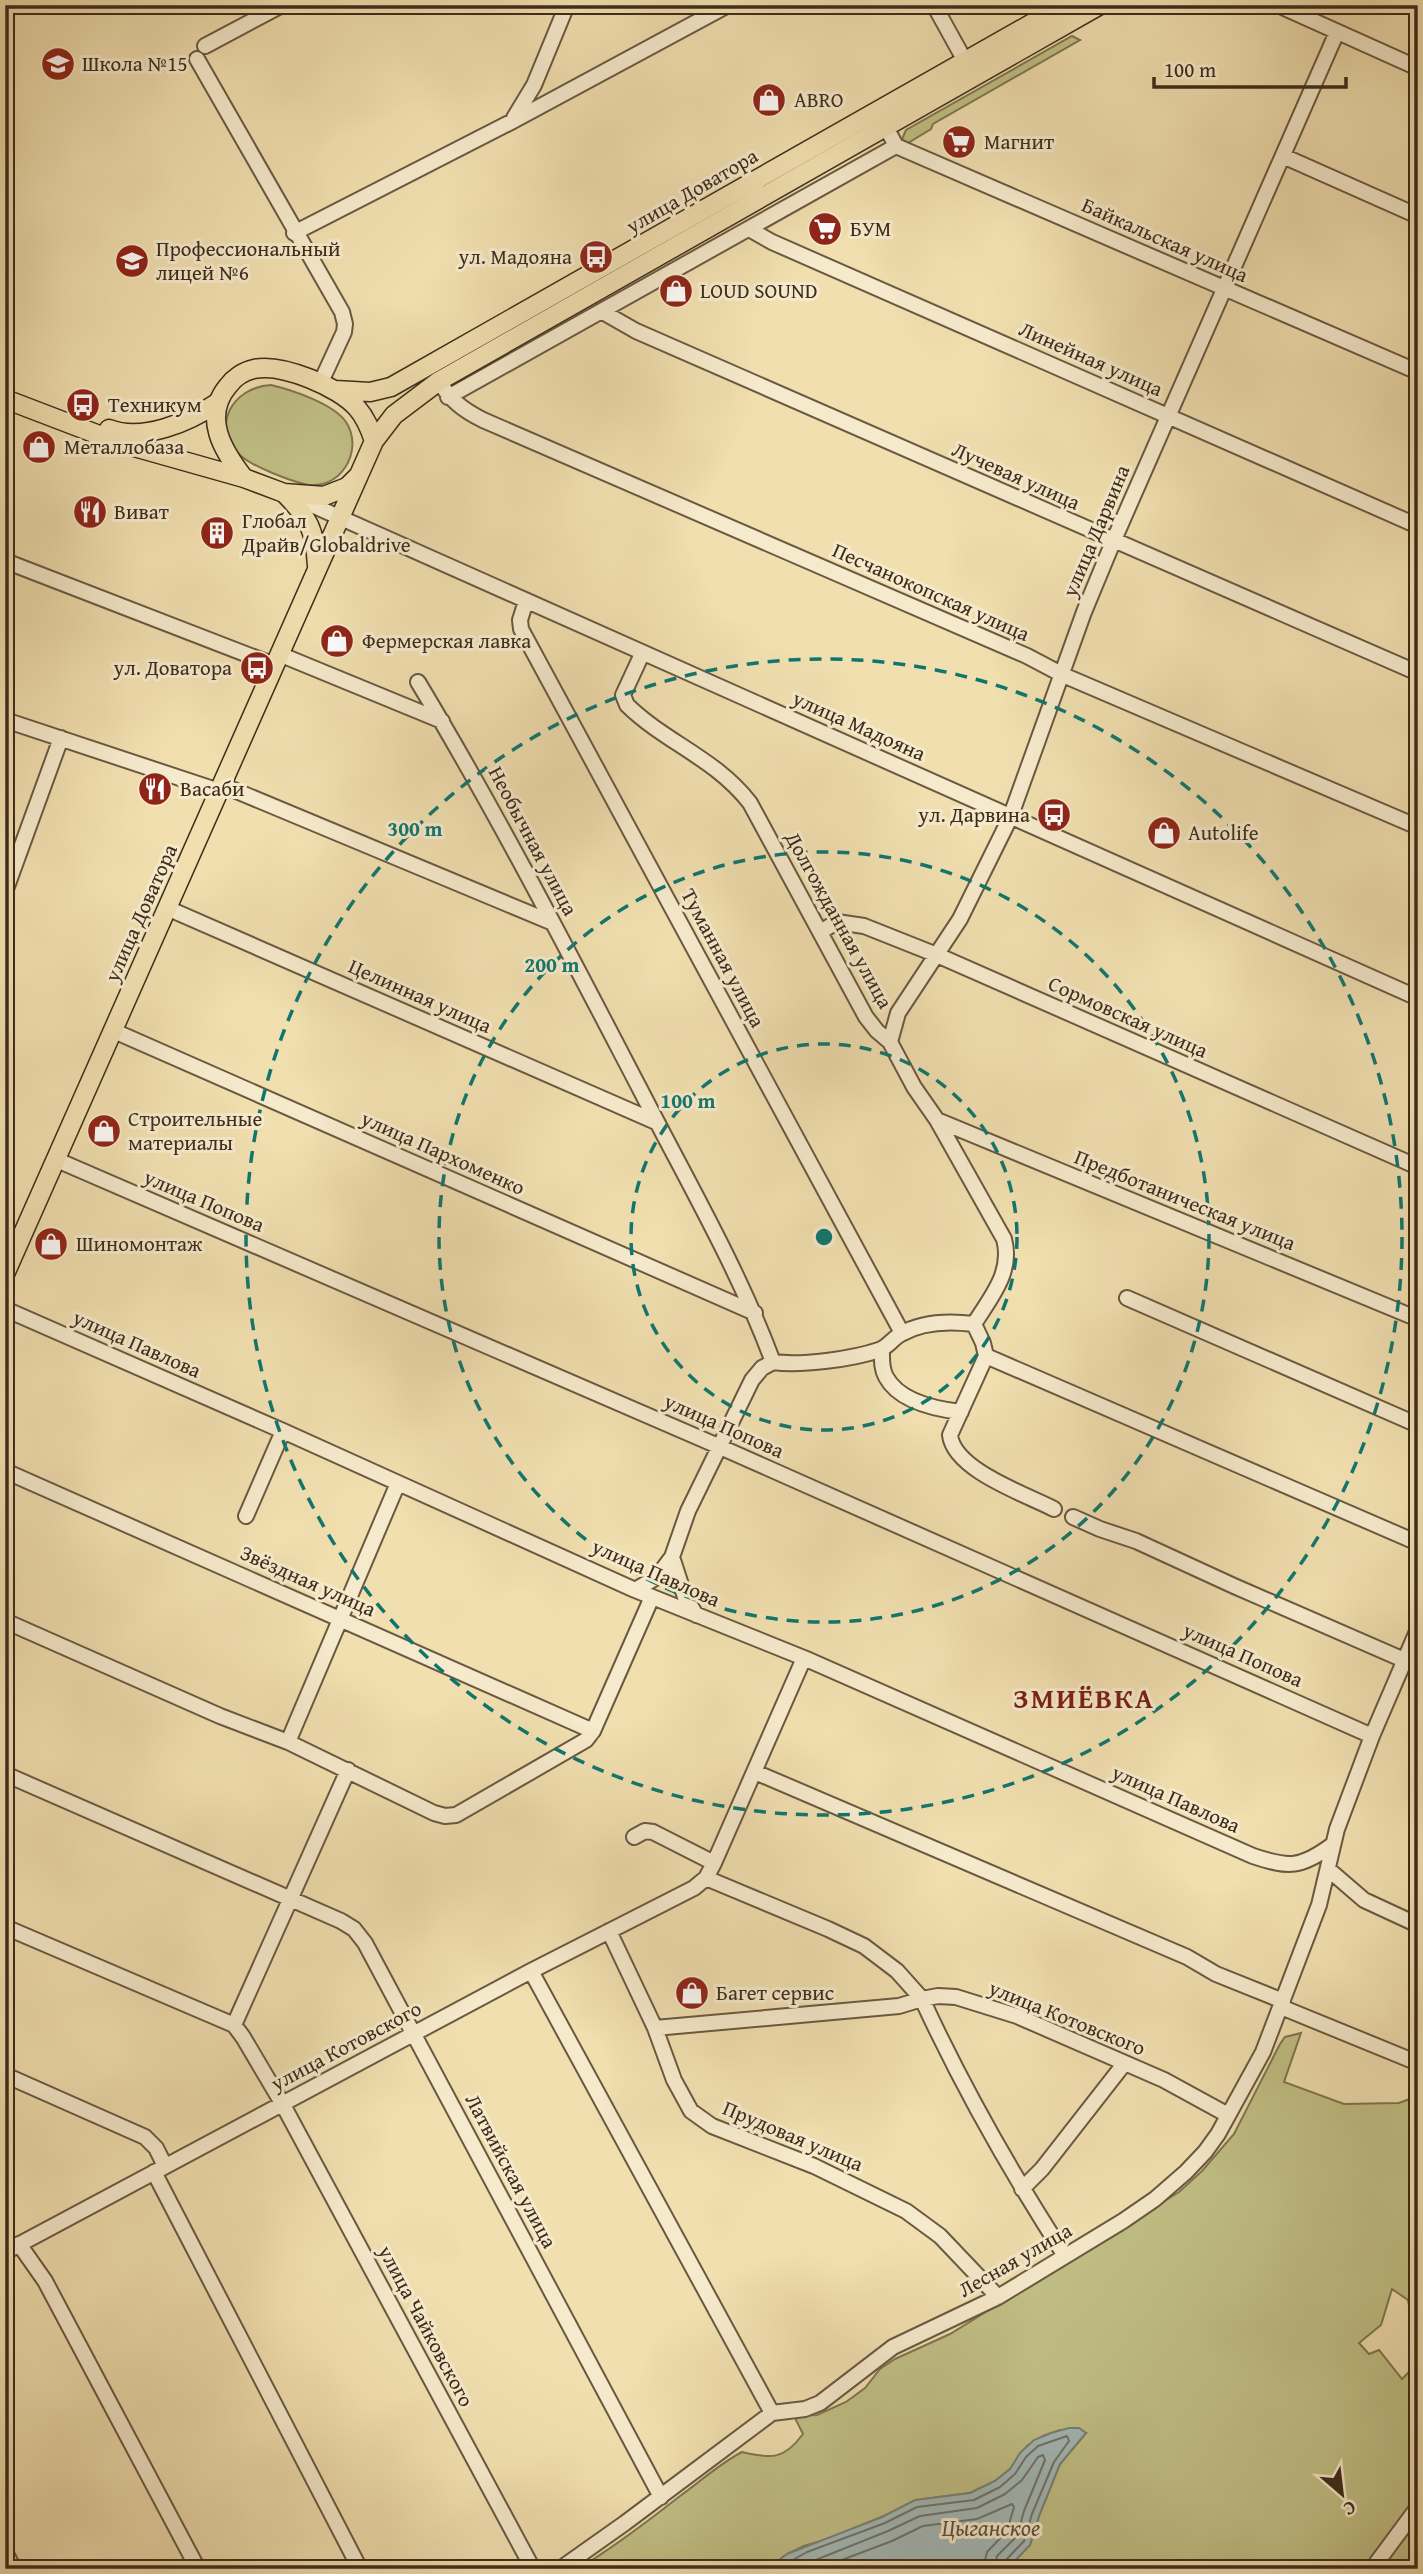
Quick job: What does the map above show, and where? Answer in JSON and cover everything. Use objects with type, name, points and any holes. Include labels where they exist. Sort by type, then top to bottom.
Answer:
[{"type":"main road","name":"улица Доватора","points":[[328,387],[370,392],[391,387],[1064,5]]},
{"type":"main road","name":"улица Доватора","points":[[374,441],[394,415],[439,381],[1100,5]]},
{"type":"main road","points":[[5,388],[122,434],[181,424],[217,403],[230,383],[241,374],[253,369],[274,368],[328,387],[350,400],[364,416],[374,441],[360,474],[347,487],[324,496],[284,493],[244,478],[120,443],[5,399]]},
{"type":"main road","points":[[217,403],[219,437],[230,460],[244,478]]},
{"type":"main road","name":"улица Доватора","points":[[5,1274],[360,474]]},
{"type":"main road","name":"улица Доватора","points":[[284,493],[302,510],[312,529],[316,540],[317,569]]},
{"type":"street","points":[[205,46],[282,5]]},
{"type":"street","points":[[511,122],[534,85],[567,5]]},
{"type":"street","points":[[294,233],[511,122],[728,5]]},
{"type":"street","points":[[934,5],[965,61]]},
{"type":"street","points":[[1278,5],[1418,68]]},
{"type":"street","name":"улица Дарвина","points":[[890,1042],[898,1013],[960,919],[1010,818],[1084,612],[1113,542],[1337,32]]},
{"type":"street","points":[[197,59],[294,233],[342,312],[345,324],[328,387]]},
{"type":"street","points":[[448,397],[897,146],[886,127]]},
{"type":"street","name":"Байкальская улица","points":[[897,146],[1418,372]]},
{"type":"street","points":[[1283,156],[1418,216]]},
{"type":"street","name":"Линейная улица","points":[[749,229],[1418,526]]},
{"type":"street","name":"Лучевая улица","points":[[601,311],[636,331],[1113,542],[1418,673]]},
{"type":"street","name":"Песчанокопская улица","points":[[439,381],[448,397],[463,410],[483,420],[1027,656],[1063,675],[1418,827]]},
{"type":"street","name":"улица Мадояна","points":[[284,493],[1418,999]]},
{"type":"street","points":[[5,561],[442,721]]},
{"type":"street","name":"Туманная улица","points":[[526,601],[520,620],[521,629],[902,1333]]},
{"type":"street","name":"Долгожданная улица","points":[[642,654],[623,695],[627,705],[715,767],[750,803],[866,1017],[890,1042],[1004,1239],[1006,1268],[974,1324]]},
{"type":"street","name":"Необычная улица","points":[[418,682],[487,797],[553,923],[755,1313],[773,1362]]},
{"type":"street","points":[[5,720],[220,788],[553,923]]},
{"type":"street","points":[[5,892],[61,738]]},
{"type":"street","name":"Целинная улица","points":[[167,908],[656,1122]]},
{"type":"street","name":"Сормовская улица","points":[[820,932],[837,922],[847,922],[937,955],[1418,1167]]},
{"type":"street","name":"улица Пархоменко","points":[[114,1031],[755,1313]]},
{"type":"street","name":"Предботаническая улица","points":[[937,1120],[1418,1319]]},
{"type":"street","name":"улица Попова","points":[[57,1160],[718,1446],[1372,1736]]},
{"type":"street","points":[[1127,1297],[1418,1424]]},
{"type":"street","name":"улица Павлова","points":[[5,1310],[283,1431],[635,1590],[804,1658],[1253,1856],[1272,1862],[1293,1864],[1311,1860],[1332,1845]]},
{"type":"street","points":[[635,1590],[657,1577],[672,1557],[688,1511],[718,1446],[752,1380],[762,1368],[773,1362],[806,1364],[882,1349],[902,1333],[935,1323],[974,1324],[984,1343],[986,1356],[950,1434],[954,1448],[976,1469],[1054,1508]]},
{"type":"street","points":[[882,1349],[882,1368],[892,1387],[919,1402],[943,1410],[961,1412]]},
{"type":"street","points":[[986,1356],[1418,1543]]},
{"type":"street","points":[[246,1516],[283,1431]]},
{"type":"street","name":"Звёздная улица","points":[[5,1471],[593,1731]]},
{"type":"street","points":[[288,1742],[398,1483]]},
{"type":"street","points":[[1073,1517],[1100,1530],[1136,1541],[1234,1587],[1404,1660]]},
{"type":"street","points":[[672,1557],[685,1597],[696,1615]]},
{"type":"street","points":[[5,1620],[197,1706],[288,1742],[445,1816],[456,1815],[586,1740],[593,1731],[652,1597]]},
{"type":"street","name":"Лесная улица","points":[[560,2569],[772,2413],[805,2409],[820,2403],[893,2347],[998,2297],[1144,2206],[1186,2172],[1205,2152],[1263,2052],[1319,1905],[1332,1845],[1372,1736],[1418,1629]]},
{"type":"street","name":"улица Котовского","points":[[5,2252],[531,1971],[694,1888],[706,1878],[714,1863],[804,1658]]},
{"type":"street","points":[[5,1927],[234,2025],[348,1770]]},
{"type":"street","points":[[755,1772],[1186,1957],[1216,1974],[1418,2063]]},
{"type":"street","name":"Латвийская улица","points":[[5,1774],[354,1929],[365,1943],[414,2033],[661,2497]]},
{"type":"street","points":[[634,1838],[645,1831],[653,1832],[714,1863]]},
{"type":"street","points":[[1328,1869],[1364,1900],[1418,1924]]},
{"type":"street","points":[[706,1878],[828,1928],[864,1946],[897,1971],[922,1999],[941,2040],[1022,2189],[1065,2256]]},
{"type":"street","name":"Прудовая улица","points":[[609,1931],[655,2028],[683,2099],[702,2120],[740,2138],[814,2166],[906,2211],[940,2236],[998,2297]]},
{"type":"street","points":[[531,1971],[772,2413]]},
{"type":"street","name":"улица Котовского","points":[[655,2028],[899,2006],[938,1996],[956,1997],[1017,2016],[1164,2080],[1228,2115]]},
{"type":"street","name":"улица Чайковского","points":[[234,2025],[282,2103],[533,2569]]},
{"type":"street","points":[[1022,2189],[1042,2169],[1125,2064]]},
{"type":"street","points":[[5,2075],[145,2137],[156,2148],[160,2169],[360,2569]]},
{"type":"street","points":[[19,2244],[45,2281],[198,2569]]},
{"type":"street","points":[[1372,2569],[1418,2507]]},
{"type":"street","points":[[5,2552],[14,2569]]},
{"type":"shaded area","points":[[1072,36],[1080,40],[933,124],[931,129],[908,143],[902,139],[906,130]]},
{"type":"shaded area","points":[[271,385],[323,404],[346,422],[352,445],[350,457],[338,476],[317,485],[297,482],[253,464],[241,456],[232,445],[226,422],[229,411],[245,393],[257,387]]},
{"type":"shaded area","points":[[1301,2033],[1284,2082],[1344,2104],[1399,2103],[1418,2096],[1418,2323],[1412,2322],[1408,2300],[1392,2289],[1381,2325],[1359,2343],[1369,2354],[1379,2350],[1402,2379],[1418,2363],[1418,2569],[1007,2569],[1030,2545],[1060,2464],[1086,2433],[1060,2430],[1027,2446],[1010,2469],[995,2481],[970,2493],[925,2499],[831,2538],[804,2546],[787,2554],[767,2569],[578,2569],[742,2452],[769,2456],[790,2449],[803,2434],[794,2416],[817,2415],[846,2402],[865,2388],[880,2369],[895,2359],[950,2334],[1179,2192],[1202,2171],[1234,2134],[1285,2037]]},
{"type":"water","name":"Цыганское","points":[[1069,2428],[1079,2428],[1086,2433],[1060,2464],[1030,2545],[1007,2569],[767,2569],[787,2554],[882,2517],[915,2500],[970,2493],[995,2481],[1010,2469],[1020,2453],[1034,2440]]},
{"type":"place","name":"Школа №15","points":[[58,64]]},
{"type":"place","name":"ABRO","points":[[769,100]]},
{"type":"place","name":"Магнит","points":[[959,142]]},
{"type":"place","name":"БУМ","points":[[825,229]]},
{"type":"place","name":"ул. Мадояна","points":[[596,257]]},
{"type":"place","name":"Профессиональный лицей №6","points":[[132,261]]},
{"type":"place","name":"LOUD SOUND","points":[[676,291]]},
{"type":"place","name":"Техникум","points":[[83,405]]},
{"type":"place","name":"Металлобаза","points":[[39,447]]},
{"type":"place","name":"Виват","points":[[90,512]]},
{"type":"place","name":"Глобал Драйв/Globaldrive","points":[[217,533]]},
{"type":"place","name":"Фермерская лавка","points":[[337,641]]},
{"type":"place","name":"ул. Доватора","points":[[257,668]]},
{"type":"place","name":"Васаби","points":[[155,789]]},
{"type":"place","name":"ул. Дарвина","points":[[1054,815]]},
{"type":"place","name":"Autolife","points":[[1164,833]]},
{"type":"place","name":"Строительные материалы","points":[[104,1131]]},
{"type":"place","name":"Шиномонтаж","points":[[51,1244]]},
{"type":"place","name":"Багет сервис","points":[[692,1993]]},
{"type":"district","name":"ЗМИЁВКА","points":[[1084,1698]]}]
